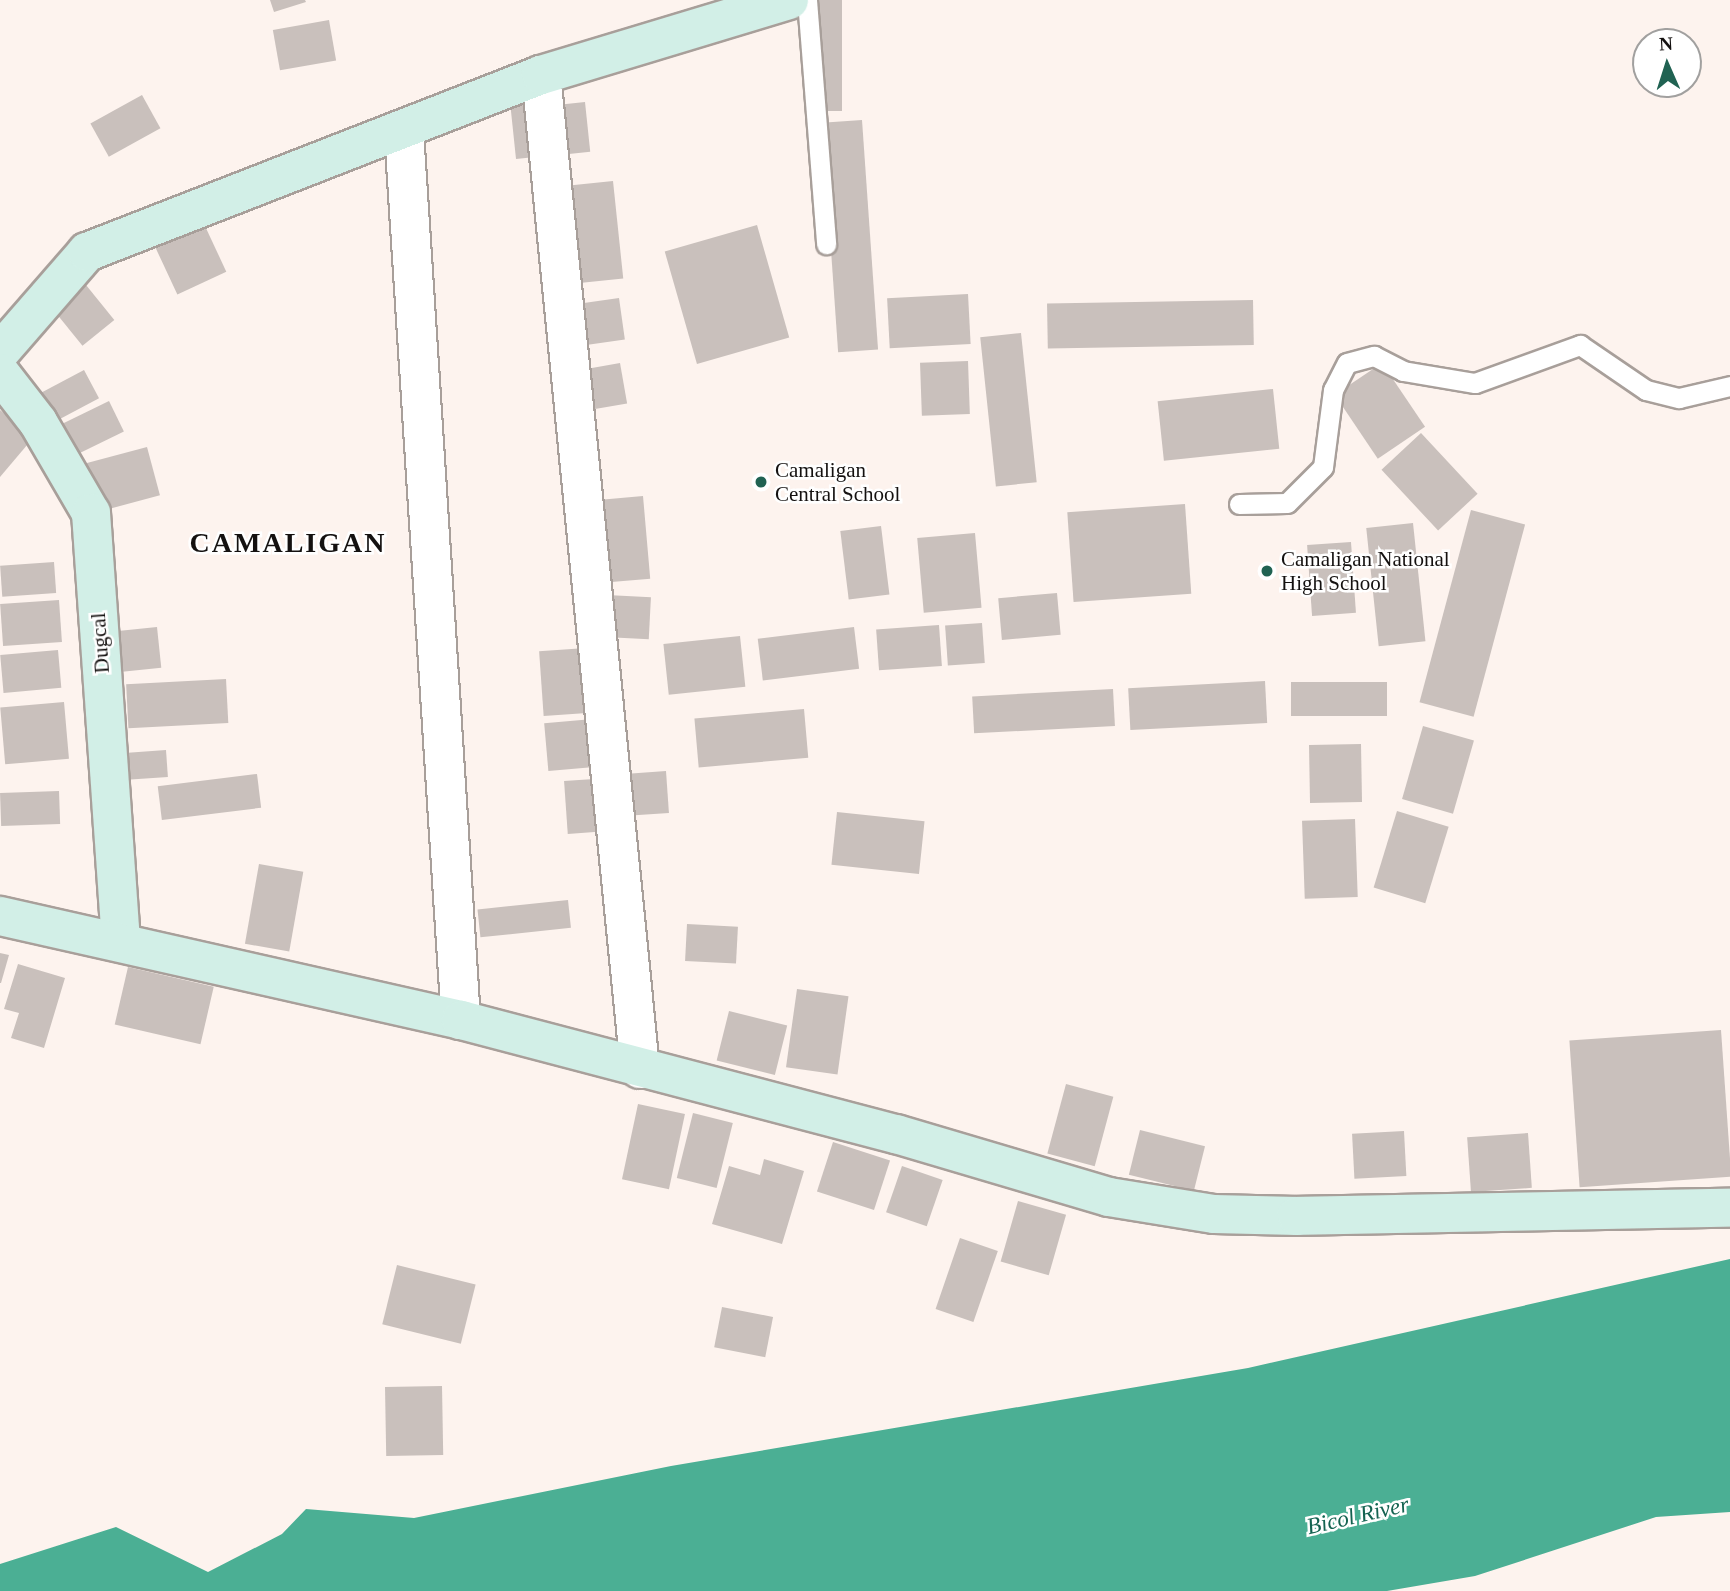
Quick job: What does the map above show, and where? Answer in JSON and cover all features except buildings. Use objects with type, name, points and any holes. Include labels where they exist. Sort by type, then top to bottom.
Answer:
[{"type":"street","points":[[0,352],[87,252],[404,132],[541,75],[789,0]]},
{"type":"street","points":[[541,75],[639,1069]]},
{"type":"street","points":[[404,132],[461,1020]]},
{"type":"street","name":"Dugcal","points":[[0,373],[38,422],[91,513],[121,941]]},
{"type":"street","points":[[0,916],[121,941],[461,1020],[639,1069],[897,1134],[1110,1197],[1214,1214],[1730,1208]]},
{"type":"lane","points":[[807,0],[826,244]]},
{"type":"lane","points":[[1239,504],[1287,503],[1322,467],[1333,390],[1347,363],[1374,355],[1403,371],[1475,383],[1580,345],[1646,390],[1679,398],[1730,386]]},
{"type":"water","name":"Bicol River","points":[[1730,1259],[1730,1512],[1656,1517],[1475,1576],[1387,1591],[0,1591],[0,1564],[116,1527],[208,1572],[282,1534],[306,1509],[414,1518],[671,1466],[1248,1368]]},
{"type":"place","name":"Camaligan Central School","points":[[761,482]]},
{"type":"place","name":"Camaligan National High School","points":[[1267,571]]},
{"type":"district","name":"CAMALIGAN","points":[[288,543]]}]
